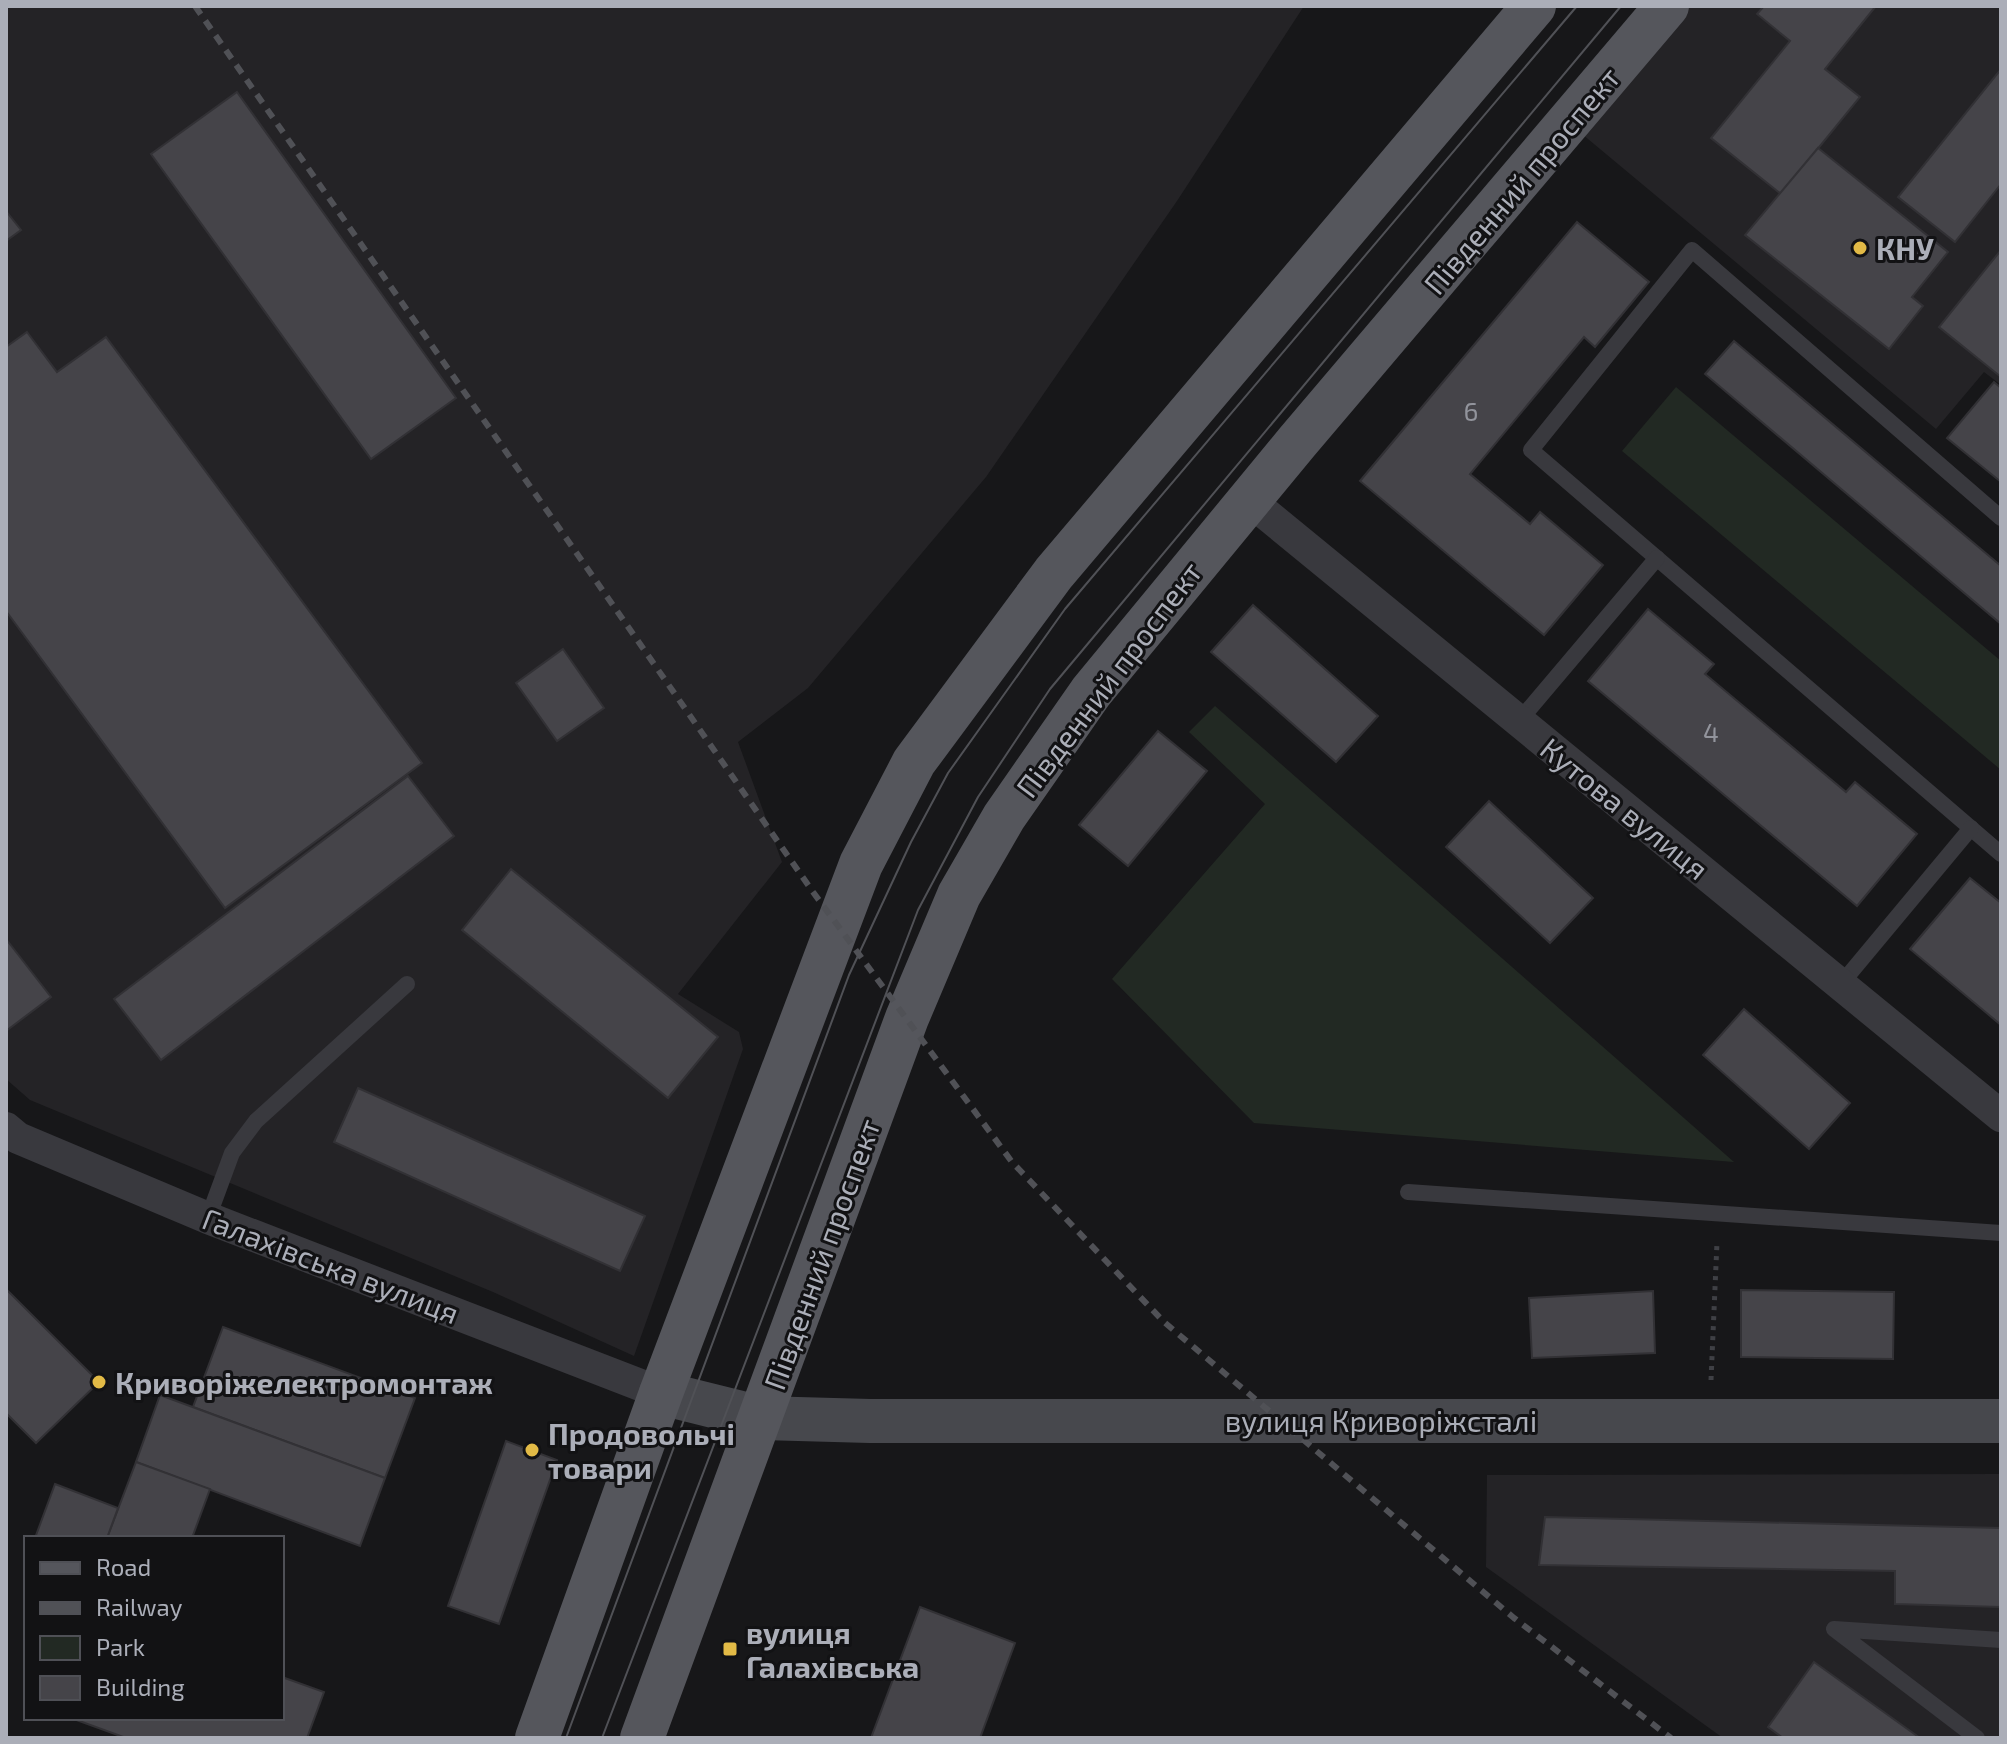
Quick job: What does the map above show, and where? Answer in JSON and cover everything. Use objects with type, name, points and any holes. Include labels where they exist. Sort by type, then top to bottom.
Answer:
[{"type":"main road","points":[[537,1738],[661,1393],[861,864],[914,762],[1054,573],[1534,6]]},
{"type":"main road","name":"Південний проспект","points":[[642,1738],[907,1018],[959,895],[1004,817],[1091,692],[1249,500],[1667,6]]},
{"type":"main road","name":"вулиця Криворіжсталі","points":[[661,1393],[761,1418],[2001,1421]]},
{"type":"street","name":"Кутова вулиця","points":[[1249,500],[2001,1116]]},
{"type":"street","name":"Галахівська вулиця","points":[[6,1128],[18,1138],[208,1218],[661,1393]]},
{"type":"lane","points":[[2001,518],[1692,250],[1531,450],[2001,854]]},
{"type":"lane","points":[[1519,721],[1657,558]]},
{"type":"lane","points":[[1841,984],[1971,828]]},
{"type":"lane","points":[[208,1218],[232,1153],[256,1121],[407,984]]},
{"type":"lane","points":[[1408,1192],[2001,1233]]},
{"type":"lane","points":[[1977,1738],[1834,1629],[2001,1640]]},
{"type":"path","points":[[1710,1420],[1718,1213]]},
{"type":"shaded area","points":[[6,6],[1304,6],[1177,201],[986,477],[808,688],[738,742],[782,862],[678,994],[739,1032],[743,1049],[634,1356],[493,1292],[30,1100],[6,1079]]},
{"type":"shaded area","name":"КНУ","points":[[1668,6],[2001,6],[2001,385],[1984,372],[1936,429],[1570,124]]},
{"type":"shaded area","points":[[2001,1474],[2001,1738],[1723,1738],[1486,1567],[1487,1475]]},
{"type":"green space","points":[[1676,387],[2001,661],[2001,770],[1622,451]]},
{"type":"green space","points":[[1215,706],[1734,1162],[1254,1123],[1112,979],[1265,804],[1189,732]]},
{"type":"building","points":[[1764,6],[1876,6],[1825,69],[1860,97],[1781,194],[1711,138],[1790,41],[1757,14]]},
{"type":"building","points":[[2001,69],[2001,184],[1955,242],[1898,197]]},
{"type":"building","points":[[237,92],[456,398],[371,459],[151,154]]},
{"type":"building","points":[[1818,148],[1948,252],[1912,297],[1923,306],[1889,349],[1745,235]]},
{"type":"building","points":[[6,211],[21,230],[6,241]]},
{"type":"building","points":[[1577,222],[1649,282],[1595,347],[1584,337],[1470,474],[1530,524],[1540,512],[1603,565],[1544,635],[1360,481]]},
{"type":"building","points":[[2001,250],[2001,377],[1939,327]]},
{"type":"building","points":[[27,332],[57,372],[106,337],[422,763],[225,908],[6,611],[6,347]]},
{"type":"building","points":[[1734,341],[2001,566],[2001,624],[1705,374]]},
{"type":"building","points":[[1994,382],[2001,388],[2001,482],[1947,438]]},
{"type":"building","points":[[1253,605],[1378,716],[1336,762],[1211,652]]},
{"type":"building","points":[[1648,609],[1714,664],[1705,674],[1846,792],[1855,782],[1917,834],[1857,906],[1588,681]]},
{"type":"building","points":[[563,649],[604,708],[557,741],[516,683]]},
{"type":"building","points":[[1158,731],[1207,771],[1128,866],[1079,825]]},
{"type":"building","points":[[408,776],[454,836],[161,1060],[114,999]]},
{"type":"building","points":[[1489,801],[1593,898],[1550,943],[1446,847]]},
{"type":"building","points":[[511,869],[718,1037],[668,1098],[462,930]]},
{"type":"building","points":[[1970,878],[2001,903],[2001,1025],[1910,949]]},
{"type":"building","points":[[6,939],[51,997],[6,1031]]},
{"type":"building","points":[[1744,1009],[1850,1103],[1809,1149],[1703,1055]]},
{"type":"building","points":[[358,1088],[645,1216],[620,1271],[334,1142]]},
{"type":"building","points":[[6,1289],[99,1382],[36,1443],[6,1413]]},
{"type":"building","points":[[1741,1290],[1894,1292],[1893,1359],[1741,1357]]},
{"type":"building","points":[[1653,1291],[1655,1353],[1532,1358],[1529,1298]]},
{"type":"building","points":[[223,1327],[415,1398],[385,1478],[193,1407]]},
{"type":"building","points":[[160,1395],[385,1478],[360,1546],[136,1462]]},
{"type":"building","points":[[506,1441],[557,1460],[499,1624],[448,1606]]},
{"type":"building","points":[[136,1462],[210,1489],[193,1536],[108,1536]]},
{"type":"building","points":[[55,1484],[118,1508],[108,1536],[36,1536]]},
{"type":"building","points":[[1545,1517],[2001,1528],[2001,1607],[1895,1604],[1895,1571],[1539,1565]]},
{"type":"building","points":[[920,1607],[1015,1643],[980,1738],[871,1738]]},
{"type":"building","points":[[1814,1662],[1920,1738],[1783,1738],[1768,1727]]},
{"type":"building","points":[[284,1678],[324,1692],[307,1738],[126,1738],[76,1720],[284,1720]]},
{"type":"tram line","points":[[566,1738],[849,975],[911,842],[948,773],[1065,609],[1577,6]]},
{"type":"tram line","points":[[602,1738],[918,910],[978,797],[1050,689],[1621,6]]},
{"type":"railway","points":[[195,6],[813,892],[1012,1162],[1164,1322],[1514,1618],[1671,1738]]},
{"type":"place","name":"КНУ","points":[[1860,248]]},
{"type":"place","name":"Криворіжелектромонтаж","points":[[99,1382]]},
{"type":"place","name":"Продовольчі товари","points":[[532,1450]]},
{"type":"place","name":"вулиця Галахівська","points":[[730,1649]]}]
